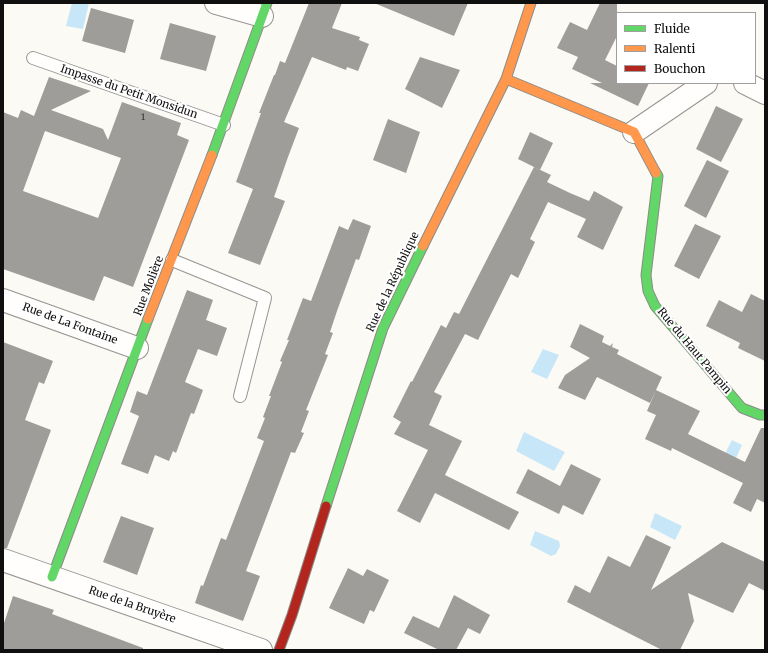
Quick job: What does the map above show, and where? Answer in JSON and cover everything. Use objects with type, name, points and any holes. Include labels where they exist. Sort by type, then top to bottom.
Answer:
[{"type":"street","points":[[216,3],[264,9]]},
{"type":"street","name":"Rue de la République","points":[[279,650],[292,615],[383,328],[506,79],[531,3]]},
{"type":"street","name":"Rue Molière","points":[[52,577],[224,125],[264,9]]},
{"type":"street","points":[[506,79],[634,132],[705,84]]},
{"type":"street","points":[[747,84],[765,93]]},
{"type":"street","name":"Rue du Haut Pampin","points":[[634,132],[658,176],[646,275],[648,290],[655,306],[742,408],[765,415]]},
{"type":"street","name":"Rue de La Fontaine","points":[[3,300],[138,348]]},
{"type":"street","name":"Rue de la Bruyère","points":[[3,560],[261,650]]},
{"type":"lane","name":"Impasse du Petit Monsidun","points":[[33,58],[224,125]]},
{"type":"lane","points":[[172,260],[265,298],[240,396]]},
{"type":"water","points":[[72,3],[89,3],[83,29],[66,26]]},
{"type":"water","points":[[543,349],[559,355],[547,379],[531,372]]},
{"type":"water","points":[[524,432],[565,452],[554,471],[516,451]]},
{"type":"water","points":[[732,440],[742,445],[732,467],[720,463]]},
{"type":"water","points":[[655,513],[682,526],[675,540],[650,527]]},
{"type":"water","points":[[535,531],[559,541],[560,546],[556,554],[551,556],[530,545]]},
{"type":"building","points":[[309,3],[342,3],[332,28],[360,37],[359,40],[369,44],[358,71],[347,67],[346,70],[312,57],[284,122],[299,128],[274,197],[285,201],[260,265],[228,253],[253,189],[236,182],[261,113],[259,113],[274,75],[280,61],[285,63]]},
{"type":"building","points":[[374,3],[468,3],[454,36]]},
{"type":"building","points":[[600,3],[617,3],[616,38],[605,60],[616,66],[616,84],[649,84],[638,106],[590,83],[602,83],[572,69],[578,57],[557,48],[570,22],[587,30]]},
{"type":"building","points":[[91,8],[134,20],[125,53],[82,41]]},
{"type":"building","points":[[170,23],[216,36],[206,71],[160,59]]},
{"type":"building","points":[[420,57],[460,70],[442,108],[405,89]]},
{"type":"building","points":[[49,77],[91,91],[51,110],[103,129],[108,140],[122,102],[181,123],[177,135],[189,140],[133,287],[104,276],[94,301],[3,269],[3,112],[18,118],[21,110],[34,116]],"holes":[[[45,131],[121,158],[98,218],[23,191]]]},
{"type":"building","points":[[716,106],[743,119],[721,162],[696,149]]},
{"type":"building","points":[[388,119],[420,132],[406,173],[373,160]]},
{"type":"building","points":[[530,132],[553,143],[540,170],[518,159]]},
{"type":"building","points":[[707,160],[729,171],[706,218],[684,206]]},
{"type":"building","points":[[534,167],[551,175],[547,182],[570,193],[589,201],[594,191],[623,207],[603,250],[577,237],[586,219],[548,202],[530,239],[535,242],[518,278],[511,274],[478,340],[465,334],[434,392],[442,396],[429,425],[462,441],[445,475],[519,512],[509,530],[435,493],[420,523],[397,511],[428,450],[394,434],[401,422],[393,417],[441,325],[446,328],[454,312],[459,314]]},
{"type":"building","points":[[353,219],[371,226],[359,260],[356,259],[330,332],[333,333],[325,354],[328,355],[306,410],[309,411],[301,432],[304,433],[295,453],[291,452],[246,571],[260,576],[243,621],[195,603],[221,538],[226,540],[264,441],[257,438],[265,418],[263,417],[271,396],[269,396],[282,362],[280,361],[289,340],[287,340],[303,298],[311,301],[339,226],[348,230]]},
{"type":"building","points":[[695,224],[721,236],[699,279],[674,266]]},
{"type":"building","points":[[187,290],[213,300],[206,320],[227,328],[217,356],[198,349],[185,382],[203,390],[194,414],[191,413],[176,453],[173,451],[169,461],[155,455],[148,474],[121,464],[139,416],[130,412],[137,391],[147,395]]},
{"type":"building","points":[[751,294],[765,301],[765,361],[738,348],[740,343],[706,326],[719,300],[742,312]]},
{"type":"building","points":[[580,324],[604,336],[602,342],[610,346],[613,343],[612,347],[619,350],[617,354],[662,377],[650,403],[597,377],[585,400],[558,388],[565,375],[590,358],[570,347]]},
{"type":"building","points":[[3,342],[53,361],[44,384],[39,382],[25,420],[51,430],[7,548],[3,548]]},
{"type":"building","points":[[656,390],[700,411],[688,434],[745,462],[761,428],[765,428],[765,503],[757,499],[751,512],[733,503],[743,483],[672,448],[671,451],[645,439],[656,415],[647,411]]},
{"type":"building","points":[[571,464],[601,479],[583,515],[563,505],[559,514],[516,493],[528,469],[560,486]]},
{"type":"building","points":[[121,516],[154,528],[137,575],[103,562]]},
{"type":"building","points":[[646,535],[671,547],[651,590],[722,542],[765,562],[765,591],[749,583],[733,613],[688,593],[694,621],[680,650],[662,650],[567,602],[575,585],[590,593],[608,556],[630,567]]},
{"type":"building","points":[[348,568],[363,576],[367,569],[389,580],[374,612],[370,610],[364,624],[329,608]]},
{"type":"building","points":[[454,595],[490,615],[480,634],[468,628],[456,650],[439,650],[404,633],[413,616],[439,628]]},
{"type":"building","points":[[13,596],[54,610],[52,614],[143,648],[143,650],[3,650],[3,626]]},
{"type":"traffic: fast","points":[[212,155],[267,3]]},
{"type":"traffic: fast","points":[[656,173],[658,176],[646,275],[648,291],[655,306],[742,408],[760,415],[765,415]]},
{"type":"traffic: fast","points":[[326,506],[383,328],[423,246]]},
{"type":"traffic: fast","points":[[52,577],[148,319]]},
{"type":"traffic: slow","points":[[423,246],[506,79],[531,3]]},
{"type":"traffic: slow","points":[[506,79],[634,132],[656,173]]},
{"type":"traffic: slow","points":[[148,319],[212,155]]},
{"type":"traffic: jam","points":[[279,650],[292,615],[326,506]]}]
